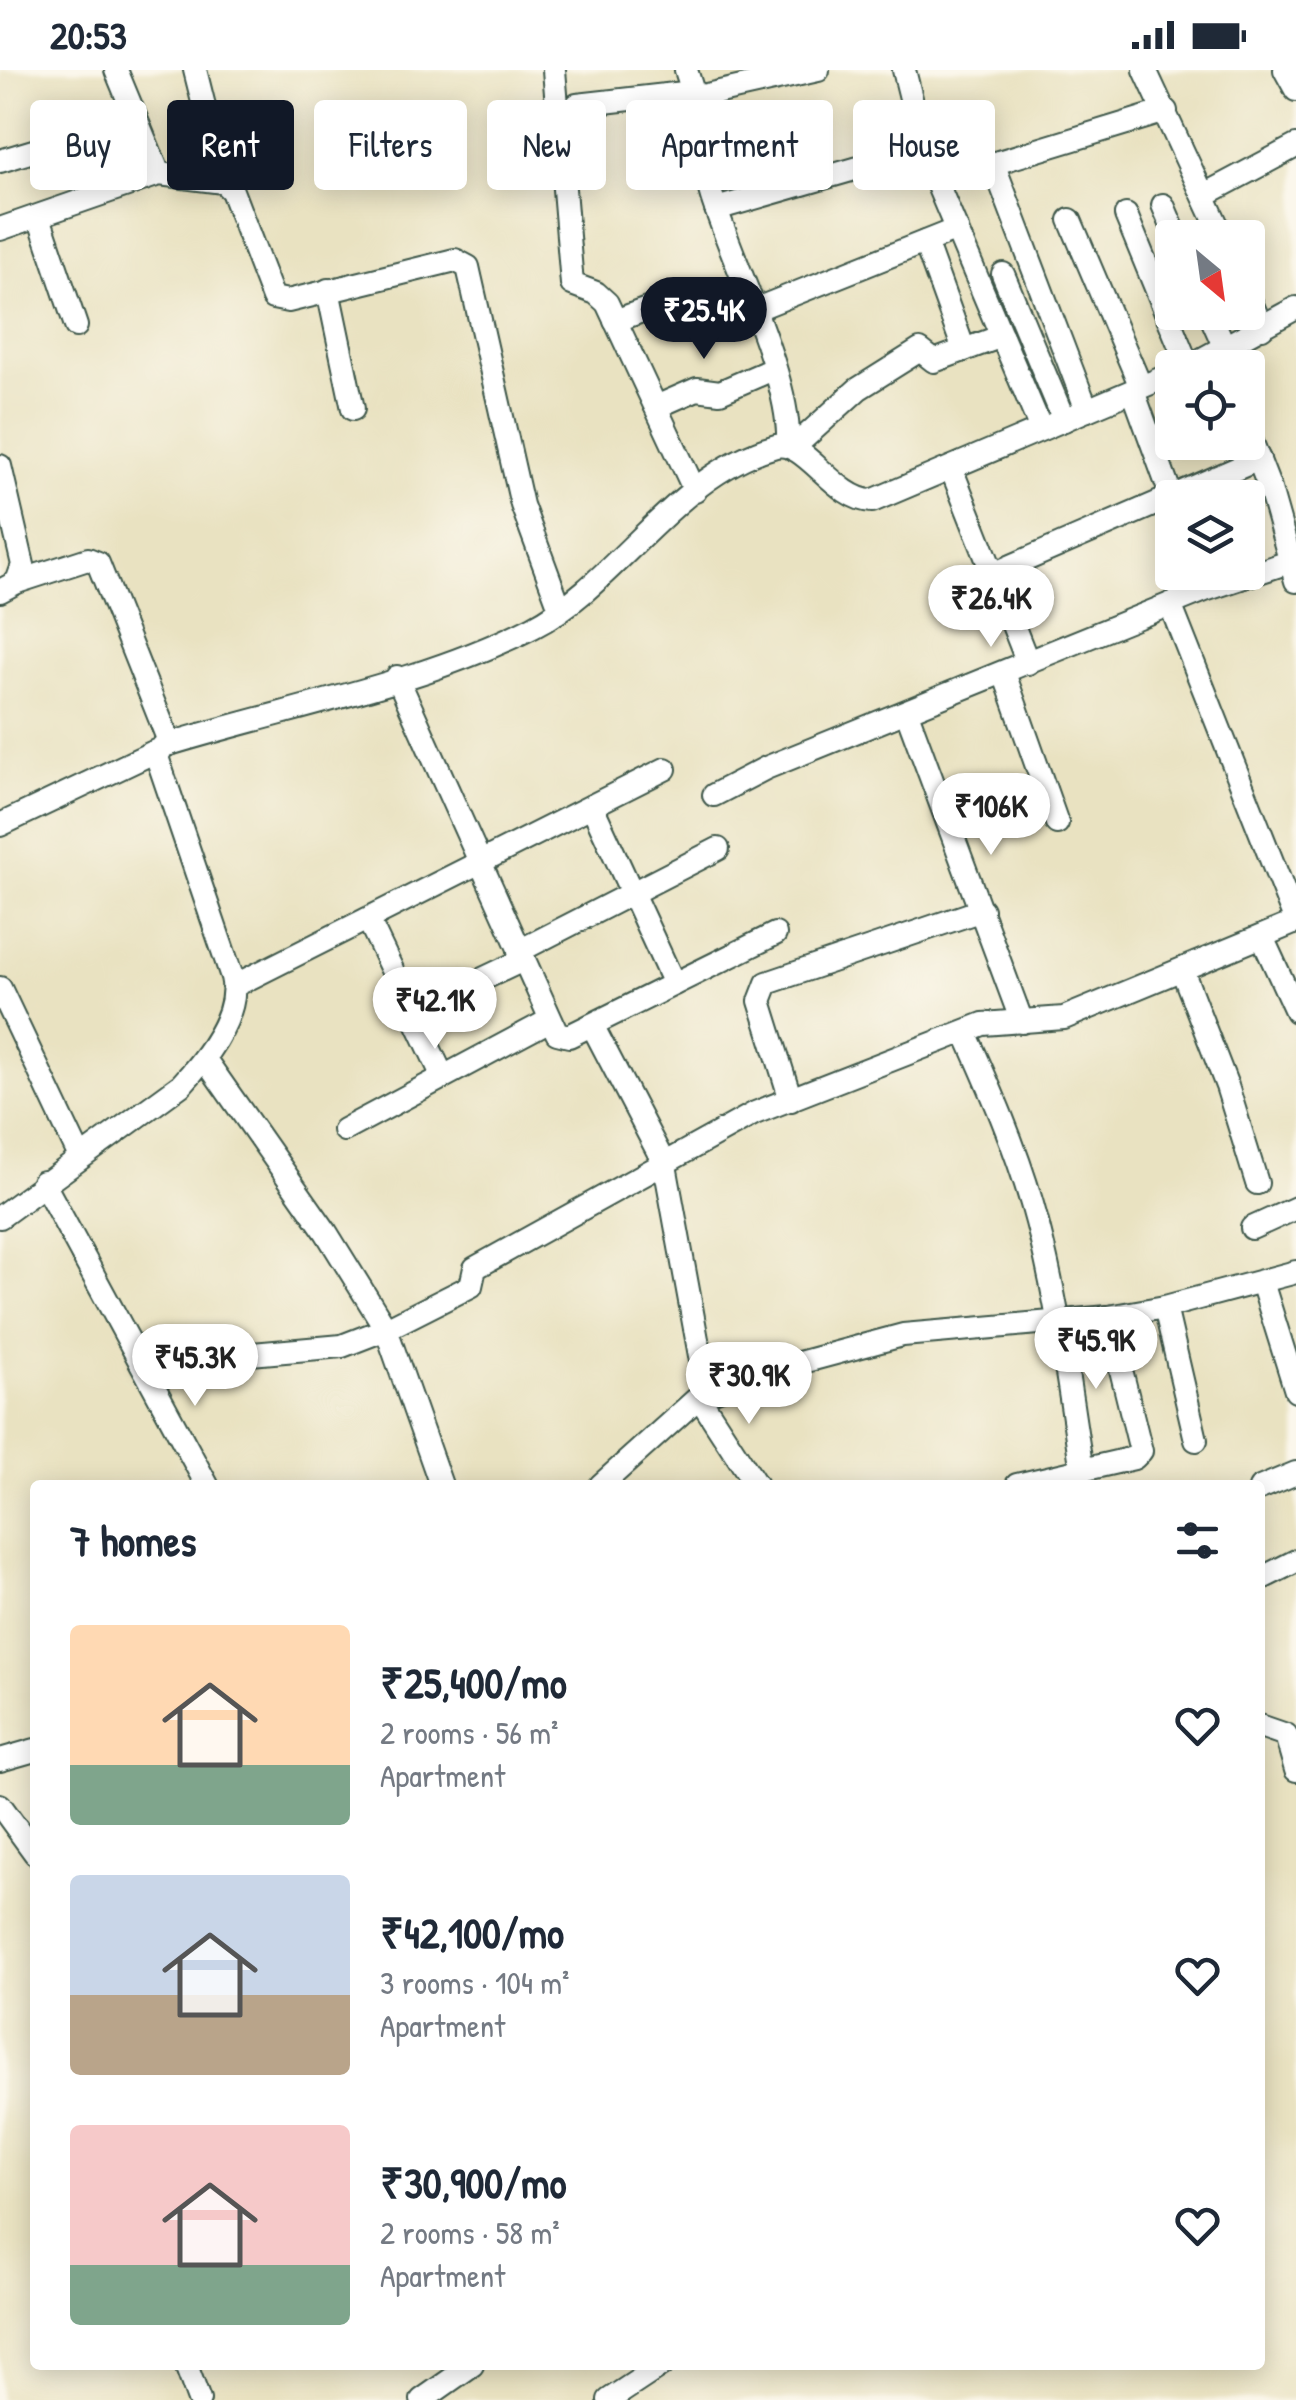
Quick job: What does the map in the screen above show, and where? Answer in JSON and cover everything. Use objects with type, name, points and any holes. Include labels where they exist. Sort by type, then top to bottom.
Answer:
[{"type":"street","points":[[116,70],[128,100]]},
{"type":"street","points":[[194,70],[202,100]]},
{"type":"street","points":[[554,70],[570,279],[577,288],[603,297],[695,490]]},
{"type":"street","points":[[690,81],[702,96],[818,70]]},
{"type":"street","points":[[904,70],[911,100]]},
{"type":"street","points":[[1145,70],[1214,220]]},
{"type":"street","points":[[1285,70],[1296,90]]},
{"type":"street","points":[[601,100],[690,81]]},
{"type":"street","points":[[690,81],[716,209],[773,370],[791,447],[847,494],[862,500],[878,499],[1155,381]]},
{"type":"street","points":[[995,162],[1166,110]]},
{"type":"street","points":[[147,146],[159,174]]},
{"type":"street","points":[[1204,195],[1296,146]]},
{"type":"street","points":[[0,161],[30,152]]},
{"type":"street","points":[[995,168],[1087,410]]},
{"type":"street","points":[[716,209],[853,170]]},
{"type":"street","points":[[0,229],[159,174],[167,175]]},
{"type":"street","points":[[229,190],[273,298],[288,300],[455,260],[468,266],[522,505],[560,608]]},
{"type":"street","points":[[940,190],[1042,429]]},
{"type":"street","points":[[1163,205],[1169,220]]},
{"type":"street","points":[[1126,215],[1199,350]]},
{"type":"street","points":[[38,216],[76,326]]},
{"type":"street","points":[[1070,220],[1137,389],[1166,480]]},
{"type":"street","points":[[754,310],[957,229]]},
{"type":"street","points":[[925,242],[964,350]]},
{"type":"street","points":[[1003,274],[1064,420]]},
{"type":"street","points":[[328,290],[353,409]]},
{"type":"street","points":[[616,321],[690,293]]},
{"type":"street","points":[[1265,326],[1296,308]]},
{"type":"street","points":[[1224,350],[1259,330]]},
{"type":"street","points":[[0,824],[164,747],[396,677],[532,627],[560,608],[695,490],[773,448],[791,447],[858,389],[920,350],[931,362],[1002,336]]},
{"type":"street","points":[[656,407],[697,388],[720,392],[773,370]]},
{"type":"street","points":[[714,796],[766,768],[1170,604],[1294,571],[1259,460],[1213,480]]},
{"type":"street","points":[[0,466],[24,564],[8,587]]},
{"type":"street","points":[[951,468],[1028,663]]},
{"type":"street","points":[[993,574],[1155,505]]},
{"type":"street","points":[[0,1218],[43,1182],[162,1101],[204,1058],[232,1008],[234,986],[168,797],[164,747],[98,563],[88,559],[8,587]]},
{"type":"street","points":[[151,1379],[214,1358],[322,1349],[386,1329],[471,1286],[475,1268],[754,1113],[996,1021],[1064,1018],[1296,922],[1170,604]]},
{"type":"street","points":[[1004,673],[1057,824]]},
{"type":"street","points":[[396,677],[550,1020],[563,1036],[775,934]]},
{"type":"street","points":[[908,713],[1022,1022]]},
{"type":"street","points":[[234,986],[665,769]]},
{"type":"street","points":[[592,806],[674,984]]},
{"type":"street","points":[[414,1012],[718,849]]},
{"type":"street","points":[[760,1002],[767,983],[786,973],[982,910]]},
{"type":"street","points":[[368,919],[443,1077]]},
{"type":"street","points":[[1262,938],[1290,983],[1296,1010]]},
{"type":"street","points":[[738,952],[760,1002],[791,1100]]},
{"type":"street","points":[[1182,970],[1227,1086],[1258,1183]]},
{"type":"street","points":[[0,988],[80,1157]]},
{"type":"street","points":[[344,1130],[550,1020]]},
{"type":"street","points":[[592,1024],[664,1165],[703,1395],[753,1480]]},
{"type":"street","points":[[965,1032],[1019,1160],[1058,1322],[1082,1470]]},
{"type":"street","points":[[204,1058],[326,1232],[386,1329],[439,1480]]},
{"type":"street","points":[[43,1182],[204,1480]]},
{"type":"street","points":[[1252,1228],[1296,1208]]},
{"type":"street","points":[[608,1480],[703,1395],[754,1375],[903,1336],[1016,1322],[1108,1317],[1165,1307],[1296,1272]]},
{"type":"street","points":[[1262,1282],[1296,1391]]},
{"type":"street","points":[[1165,1307],[1196,1440]]},
{"type":"street","points":[[1045,1480],[1134,1458],[1142,1450],[1108,1317]]},
{"type":"street","points":[[1265,1486],[1296,1472]]},
{"type":"street","points":[[1265,1577],[1296,1562]]},
{"type":"street","points":[[1265,1728],[1286,1735],[1296,1770]]},
{"type":"street","points":[[0,1760],[30,1751]]},
{"type":"street","points":[[0,1805],[30,1847]]},
{"type":"street","points":[[188,2370],[199,2400]]},
{"type":"street","points":[[422,2400],[465,2370]]},
{"type":"street","points":[[609,2400],[654,2370]]}]
